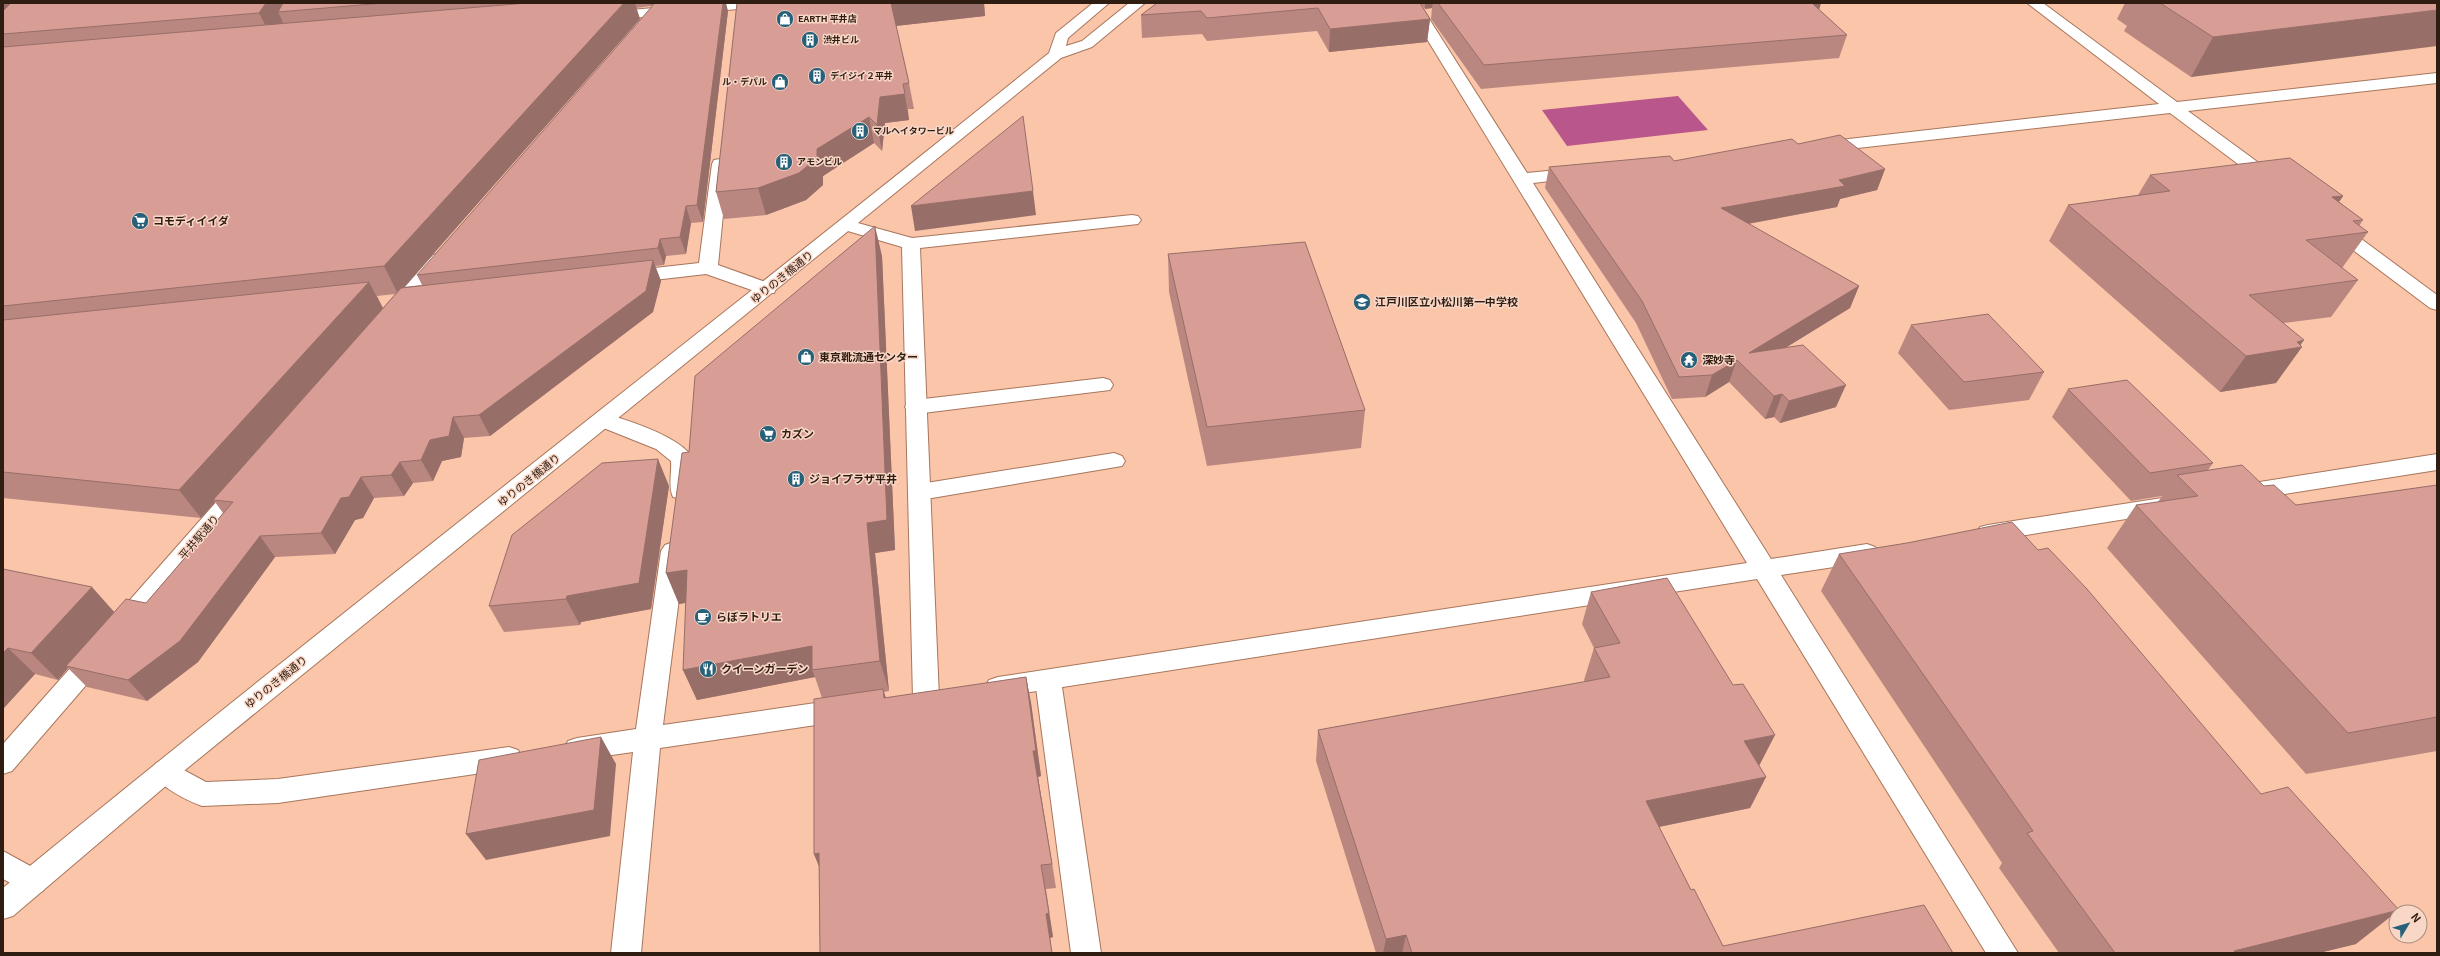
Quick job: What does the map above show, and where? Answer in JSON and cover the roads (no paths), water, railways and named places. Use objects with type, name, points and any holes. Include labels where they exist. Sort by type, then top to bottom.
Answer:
[{"type":"street","points":[[590,18],[660,8],[736,13],[762,3]]},
{"type":"street","points":[[1056,55],[1061,36],[1102,3]]},
{"type":"street","name":"ゆりのき橋通り","points":[[3,906],[165,771],[847,225],[1056,55],[1087,44],[1138,3]]},
{"type":"street","points":[[2034,3],[2283,189]]},
{"type":"street","points":[[640,30],[660,8]]},
{"type":"street","points":[[1422,11],[1522,179],[2003,953]]},
{"type":"street","points":[[1805,148],[2437,78]]},
{"type":"street","points":[[708,268],[721,152]]},
{"type":"street","points":[[1522,179],[1592,172]]},
{"type":"street","points":[[2322,218],[2437,304]]},
{"type":"street","points":[[847,225],[911,244],[1132,220]]},
{"type":"street","points":[[911,244],[915,408],[920,492],[926,698]]},
{"type":"street","points":[[384,311],[403,301],[452,246]]},
{"type":"street","points":[[614,279],[708,268],[767,289]]},
{"type":"street","points":[[403,301],[432,299]]},
{"type":"street","points":[[915,408],[1103,385]]},
{"type":"street","points":[[604,420],[664,444],[680,458],[683,474],[648,739],[626,953]]},
{"type":"street","points":[[920,492],[1114,461]]},
{"type":"street","points":[[2225,496],[2437,462]]},
{"type":"street","name":"平井駅通り","points":[[3,762],[253,475]]},
{"type":"street","points":[[1965,537],[2186,502]]},
{"type":"street","points":[[979,690],[1887,550]]},
{"type":"street","points":[[1048,680],[1086,953]]},
{"type":"street","points":[[553,752],[864,707]]},
{"type":"street","points":[[165,771],[202,794],[278,791],[530,755]]},
{"type":"street","points":[[3,864],[33,882]]},
{"type":"place","name":"EARTH 平井店","points":[[785,19]]},
{"type":"place","name":"渋井ビル","points":[[810,40]]},
{"type":"place","name":"デイジイ２平井","points":[[817,76]]},
{"type":"place","name":"ル・デパル","points":[[780,82]]},
{"type":"place","name":"マルヘイタワービル","points":[[860,131]]},
{"type":"place","name":"アモンビル","points":[[784,162]]},
{"type":"place","name":"コモディイイダ","points":[[140,221]]},
{"type":"place","name":"江戸川区立小松川第一中学校","points":[[1362,302]]},
{"type":"place","name":"東京靴流通センター","points":[[806,357]]},
{"type":"place","name":"深妙寺","points":[[1689,360]]},
{"type":"place","name":"カズン","points":[[768,434]]},
{"type":"place","name":"ジョイプラザ平井","points":[[796,479]]},
{"type":"place","name":"らぼラトリエ","points":[[703,617]]},
{"type":"place","name":"クイーンガーデン","points":[[708,669]]}]
